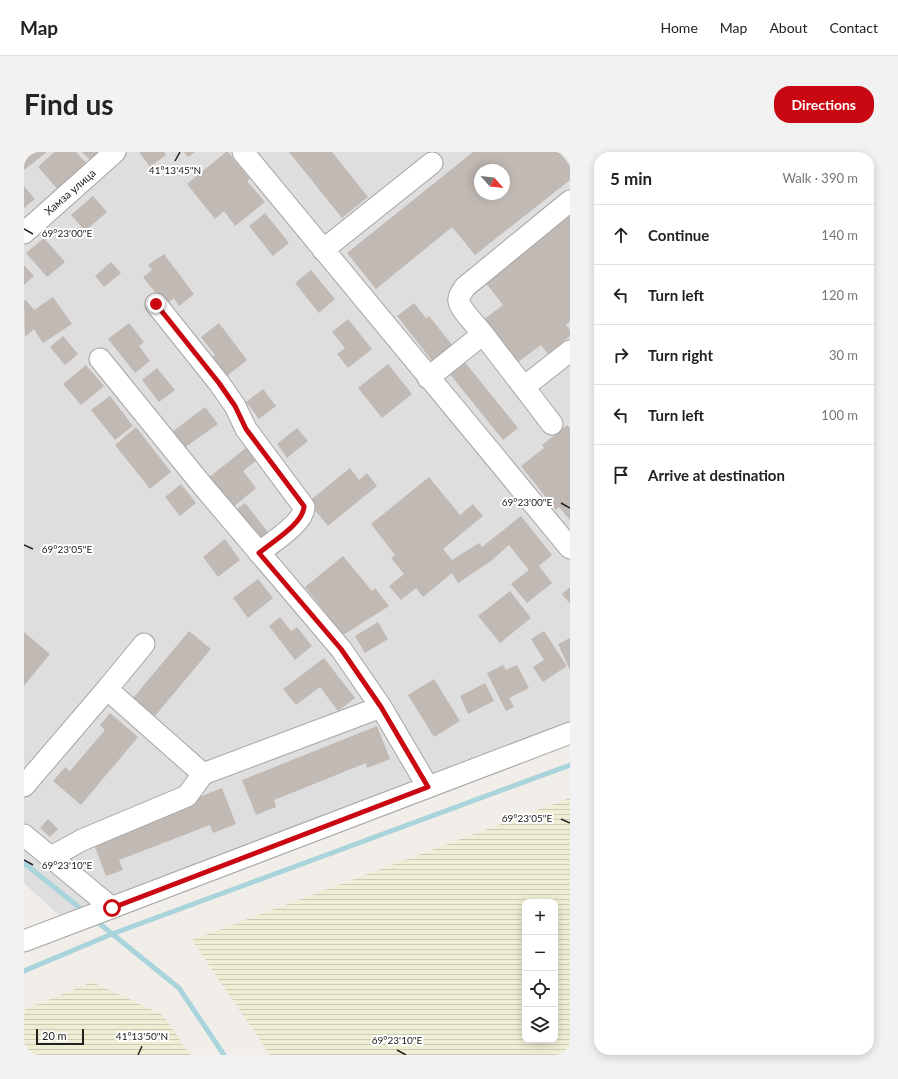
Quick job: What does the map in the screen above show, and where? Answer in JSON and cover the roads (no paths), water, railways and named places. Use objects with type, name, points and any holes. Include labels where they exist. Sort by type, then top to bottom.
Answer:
[{"type":"street","name":"Хамза улица","points":[[24,233],[115,152]]},
{"type":"street","points":[[243,152],[428,378],[570,548]]},
{"type":"street","points":[[323,250],[432,163]]},
{"type":"street","points":[[552,424],[462,309],[459,302],[460,295],[465,287],[570,201]]},
{"type":"street","points":[[156,304],[219,383],[235,406],[246,429],[304,506],[304,513],[299,521],[259,553]]},
{"type":"street","points":[[428,378],[483,334]]},
{"type":"street","points":[[524,387],[570,351]]},
{"type":"street","points":[[100,359],[259,553],[341,649],[381,707],[428,787]]},
{"type":"street","points":[[24,786],[144,644]]},
{"type":"street","points":[[107,689],[203,774]]},
{"type":"street","points":[[51,857],[82,840],[187,796],[203,774],[381,707]]},
{"type":"street","points":[[24,941],[80,921],[570,732]]},
{"type":"street","points":[[24,835],[51,857],[107,910]]},
{"type":"waterway","points":[[24,971],[112,934],[570,765]]},
{"type":"waterway","points":[[24,863],[85,912]]},
{"type":"waterway","points":[[95,920],[179,988],[224,1055]]}]
